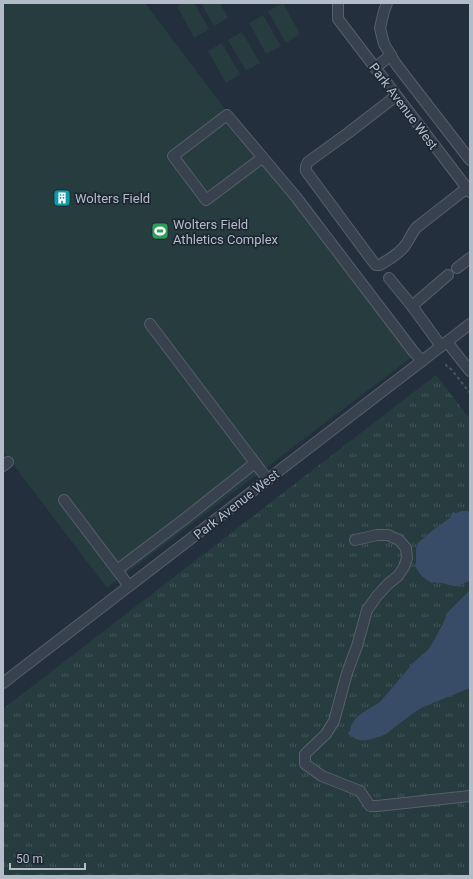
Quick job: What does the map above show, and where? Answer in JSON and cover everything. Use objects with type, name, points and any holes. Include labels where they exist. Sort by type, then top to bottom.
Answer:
[{"type":"street","points":[[387,3],[380,28],[384,44],[396,64],[470,160]]},
{"type":"street","name":"Park Avenue West","points":[[339,5],[338,19],[468,190]]},
{"type":"street","points":[[375,68],[391,55]]},
{"type":"street","points":[[396,96],[308,162],[305,168],[374,263],[376,265],[380,265],[399,252],[404,247],[413,230],[468,190]]},
{"type":"street","points":[[262,158],[206,200],[173,156],[227,114],[262,158],[296,197],[422,361]]},
{"type":"street","points":[[457,268],[470,258]]},
{"type":"street","points":[[412,306],[448,275]]},
{"type":"street","points":[[389,278],[444,344],[470,371]]},
{"type":"street","points":[[150,324],[268,480]]},
{"type":"street","name":"Park Avenue West","points":[[3,683],[470,324]]},
{"type":"street","points":[[117,570],[255,463]]},
{"type":"street","points":[[64,500],[129,586]]},
{"type":"street","points":[[355,540],[377,535],[388,535],[398,540],[406,548],[407,558],[404,567],[398,576],[377,596],[367,610],[357,646],[345,679],[334,721],[326,734],[305,754],[305,764],[322,776],[360,791],[370,806],[470,796]]},
{"type":"path","points":[[446,364],[470,393]]},
{"type":"green space","name":"Wolters Field Athletics Complex","points":[[3,3],[145,3],[412,357],[107,588],[3,451]]},
{"type":"green space","points":[[182,3],[194,3],[209,29],[194,38],[177,6]]},
{"type":"green space","points":[[201,3],[220,3],[228,18],[214,26]]},
{"type":"green space","points":[[283,3],[300,34],[286,43],[268,11]]},
{"type":"green space","points":[[263,15],[281,46],[266,54],[249,23]]},
{"type":"green space","points":[[242,32],[260,63],[246,71],[228,40]]},
{"type":"green space","points":[[222,43],[240,74],[226,83],[208,51]]},
{"type":"green space","points":[[436,375],[470,419],[470,876],[3,876],[3,709]]},
{"type":"water","points":[[462,511],[470,512],[470,581],[458,586],[432,583],[422,576],[416,567],[416,548],[418,543],[451,517],[453,512],[456,513]]},
{"type":"water","points":[[470,590],[470,688],[421,708],[386,734],[363,740],[356,739],[349,735],[348,733],[356,718],[380,702],[414,662],[428,650],[444,622],[447,613]]},
{"type":"place","name":"Wolters Field","points":[[62,198]]},
{"type":"place","name":"Wolters Field Athletics Complex","points":[[160,231]]}]
